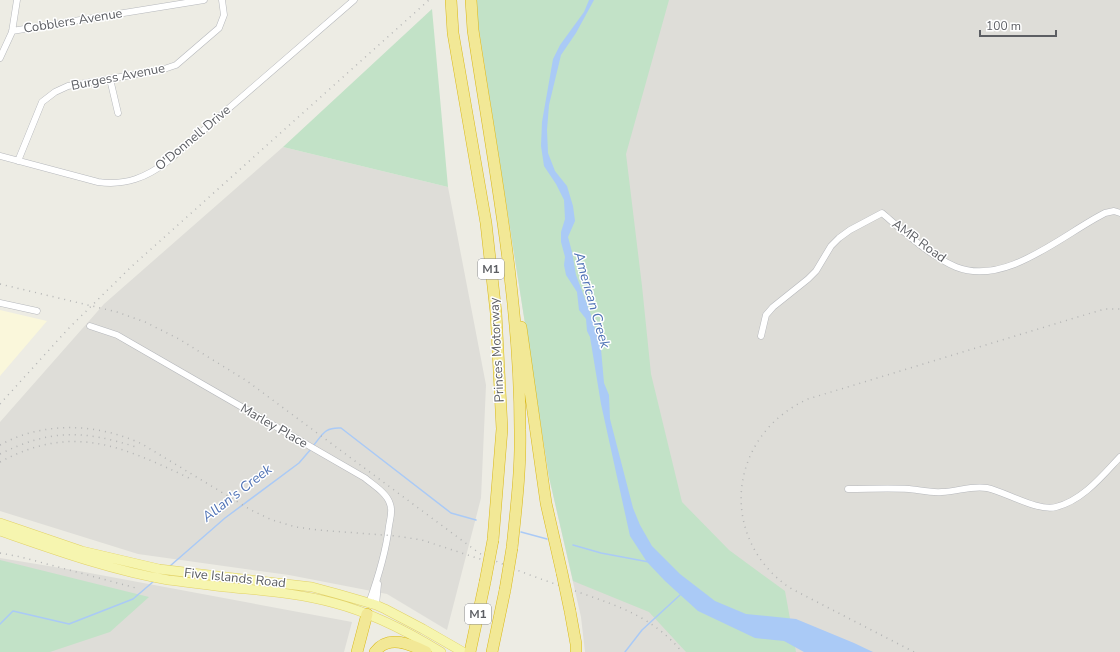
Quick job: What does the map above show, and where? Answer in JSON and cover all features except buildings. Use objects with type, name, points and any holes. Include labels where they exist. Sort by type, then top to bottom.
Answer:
[{"type":"highway","name":"Princes Motorway","points":[[450,0],[453,33],[486,223],[496,313],[502,430],[493,540],[485,582],[468,650]]},
{"type":"highway","name":"Princes Motorway","points":[[471,0],[474,30],[504,234],[520,386],[518,488],[512,548],[493,649]]},
{"type":"highway","points":[[504,234],[515,283],[546,503],[570,611],[576,652]]},
{"type":"highway","points":[[357,652],[371,610]]},
{"type":"highway","points":[[364,652],[371,610]]},
{"type":"highway","points":[[375,652],[383,645],[396,641],[403,642],[426,652]]},
{"type":"main road","name":"Five Islands Road","points":[[0,523],[82,551],[159,569],[312,587],[423,629],[468,650]]},
{"type":"main road","name":"Five Islands Road","points":[[0,531],[85,560],[150,577],[308,597],[371,610],[392,624],[441,652]]},
{"type":"street","points":[[0,58],[12,31],[17,0]]},
{"type":"street","name":"Cobblers Avenue","points":[[12,31],[190,1],[204,0]]},
{"type":"street","name":"Burgess Avenue","points":[[18,161],[42,102],[55,92],[68,86],[161,70],[176,65],[219,28],[224,15],[222,0]]},
{"type":"street","name":"O'Donnell Drive","points":[[0,156],[108,184],[134,180],[149,174],[168,161],[354,0]]},
{"type":"street","points":[[110,79],[118,113]]},
{"type":"street","name":"AMR Road","points":[[760,336],[766,316],[773,307],[816,271],[831,246],[850,230],[882,213],[924,248],[964,270],[981,271],[1004,268],[1016,264],[1105,213],[1114,211],[1120,212]]},
{"type":"street","points":[[0,303],[36,311]]},
{"type":"street","name":"Marley Place","points":[[90,326],[117,335],[365,478],[386,496],[390,504],[391,512],[388,535],[371,610]]},
{"type":"street","points":[[848,489],[908,489],[942,492],[981,487],[1040,506],[1052,508],[1065,504],[1079,496],[1098,481],[1120,458]]},
{"type":"shaded area","points":[[477,0],[1120,0],[1120,652],[585,652],[581,617],[549,477],[478,23]]},
{"type":"shaded area","points":[[283,147],[448,187],[486,385],[481,498],[447,630],[387,594],[289,575],[138,554],[0,511],[0,422],[104,304]]},
{"type":"shaded area","points":[[0,310],[47,321],[0,376]]},
{"type":"shaded area","points":[[0,558],[79,571],[352,622],[344,652],[0,652]]},
{"type":"green space","points":[[477,0],[669,0],[626,154],[651,374],[682,502],[729,550],[785,591],[796,652],[686,652],[649,612],[573,581],[549,477],[478,23]]},
{"type":"green space","points":[[432,9],[448,187],[283,147]]},
{"type":"green space","points":[[0,560],[149,597],[110,632],[50,652],[0,652]]},
{"type":"water","points":[[589,0],[594,0],[576,33],[561,55],[549,105],[547,130],[548,153],[555,171],[567,186],[573,206],[575,221],[568,237],[576,275],[590,312],[601,349],[604,383],[609,395],[610,419],[633,508],[640,525],[652,546],[680,574],[715,601],[746,614],[796,619],[873,652],[804,652],[784,641],[755,638],[698,611],[665,581],[647,562],[630,536],[601,404],[586,319],[579,310],[577,292],[566,275],[564,265],[565,257],[561,242],[561,232],[565,219],[564,200],[556,184],[544,166],[541,146],[542,122],[553,59],[560,45],[584,12]]},
{"type":"waterway","name":"Allan's Creek","points":[[313,446],[328,430],[341,428],[451,513],[476,520]]},
{"type":"waterway","name":"Allan's Creek","points":[[170,566],[225,518],[299,463],[311,449]]},
{"type":"waterway","name":"Allan's Creek","points":[[521,532],[547,539]]},
{"type":"waterway","name":"Allan's Creek","points":[[573,545],[601,553],[649,562]]},
{"type":"waterway","name":"Allan's Creek","points":[[0,624],[13,611],[69,624],[133,599],[154,581]]},
{"type":"waterway","points":[[625,652],[642,630],[680,595]]},
{"type":"railway","points":[[0,404],[68,329],[131,267],[429,0]]},
{"type":"railway","points":[[0,284],[117,312],[145,322],[179,339],[247,381],[479,553],[542,580],[610,603],[636,615],[660,630],[682,652]]},
{"type":"railway","points":[[914,652],[790,588],[767,567],[751,542],[743,516],[742,488],[748,461],[761,437],[781,415],[808,399],[1091,313],[1105,309],[1120,309]]},
{"type":"railway","points":[[0,445],[17,437],[52,429],[71,428],[107,432],[142,444],[251,510],[272,520],[296,527],[318,530],[396,536],[422,540],[483,560]]},
{"type":"railway","points":[[0,454],[35,440],[51,436],[67,435],[100,437],[136,447]]},
{"type":"railway","points":[[0,462],[26,450],[51,444],[74,441],[96,443],[119,449],[189,478]]},
{"type":"railway","points":[[0,553],[21,557],[136,588]]},
{"type":"water label","name":"American Creek","points":[[592,300]]}]
